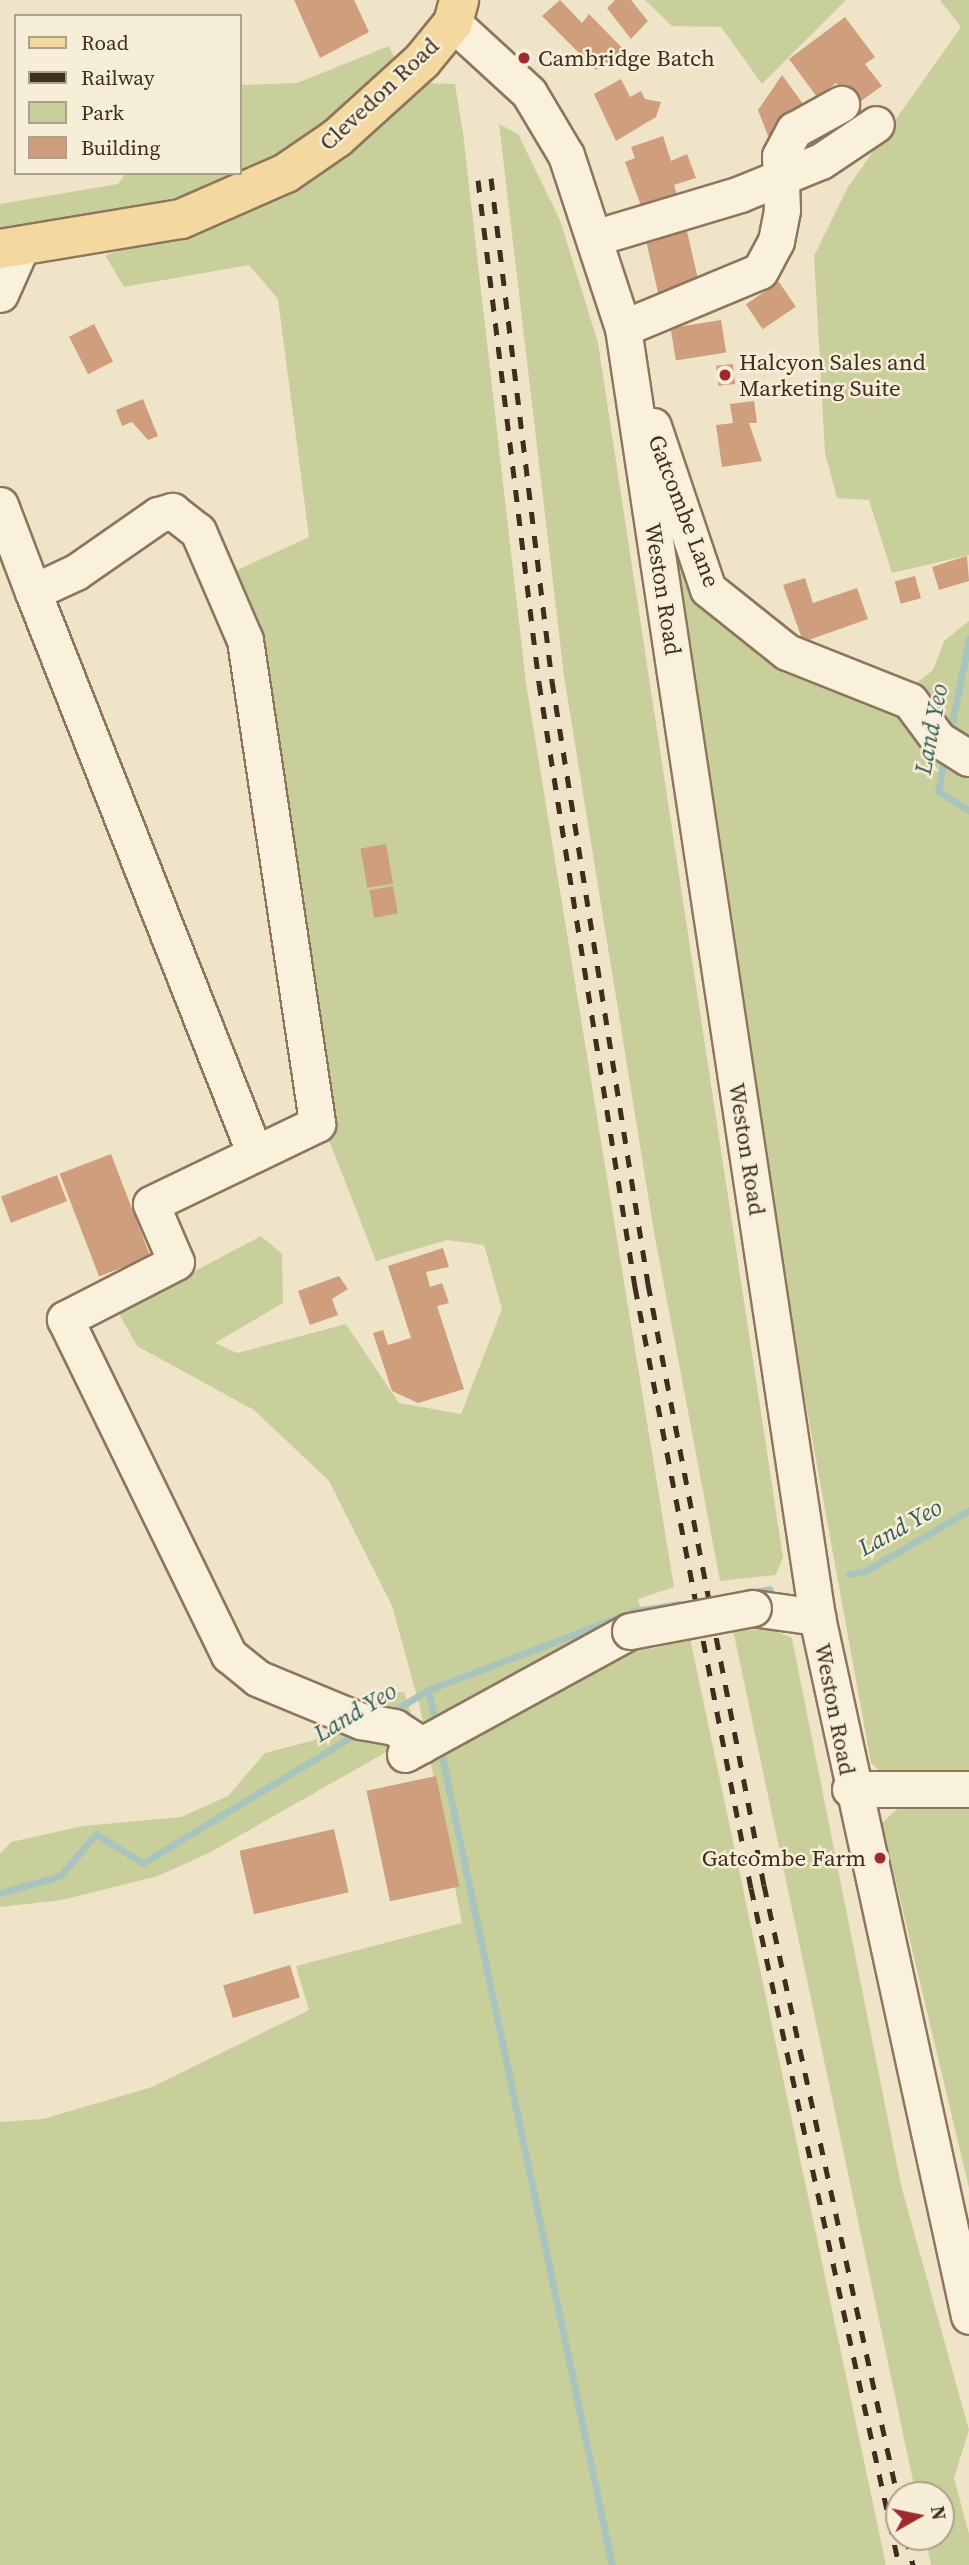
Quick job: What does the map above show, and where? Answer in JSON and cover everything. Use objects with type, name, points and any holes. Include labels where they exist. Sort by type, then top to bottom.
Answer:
[{"type":"main road","name":"Clevedon Road","points":[[11,248],[181,219],[286,173],[337,138],[422,61],[456,12]]},
{"type":"street","name":"Weston Road","points":[[456,12],[529,93],[566,155],[597,237],[622,328],[817,1617],[850,1789],[969,2316]]},
{"type":"street","points":[[622,328],[760,271],[776,242],[782,211],[778,179],[780,156],[794,130],[841,104]]},
{"type":"street","points":[[597,237],[778,179],[851,145],[876,124]]},
{"type":"street","points":[[0,294],[11,248]]},
{"type":"street","name":"Gatcombe Lane","points":[[636,413],[657,429],[708,589],[787,652],[910,701],[954,749]]},
{"type":"street","points":[[0,505],[256,1154]]},
{"type":"street","points":[[33,592],[172,511],[198,531],[233,602],[245,640],[317,1124],[151,1205],[176,1262],[65,1319],[229,1655],[257,1678],[395,1737],[467,1719],[630,1631],[753,1608],[817,1617]]},
{"type":"street","points":[[850,1789],[969,1789]]},
{"type":"green space","points":[[645,0],[846,0],[762,84],[721,27],[672,26]]},
{"type":"green space","points":[[940,0],[969,0],[969,555],[892,573],[869,500],[837,498],[825,453],[814,256],[848,187],[961,27]]},
{"type":"green space","points":[[389,46],[395,59],[295,144],[242,172],[242,85],[297,83]]},
{"type":"green space","points":[[423,83],[455,84],[463,133],[526,683],[674,1587],[638,1599],[651,1649],[690,1638],[886,2565],[0,2565],[0,2122],[43,2119],[152,2087],[309,2010],[296,1966],[462,1923],[420,1708],[392,1606],[329,1481],[254,1410],[137,1346],[118,1312],[261,1236],[282,1254],[283,1303],[215,1343],[237,1353],[346,1324],[399,1403],[461,1414],[502,1309],[484,1245],[447,1240],[376,1261],[329,1140],[235,571],[309,537],[278,299],[249,265],[124,287],[105,255],[204,228]]},
{"type":"green space","points":[[499,124],[518,134],[560,220],[598,343],[783,1557],[776,1575],[720,1581],[654,1232],[564,676]]},
{"type":"green space","points":[[125,175],[237,175],[220,184],[122,213],[0,231],[0,204],[118,184]]},
{"type":"green space","points":[[677,549],[745,635],[911,687],[933,670],[944,641],[969,621],[969,1778],[882,1773],[871,1763],[766,1184]]},
{"type":"green space","points":[[771,1629],[792,1638],[901,2185],[969,2430],[955,2481],[913,2481],[733,1630]]},
{"type":"green space","points":[[404,1692],[415,1725],[395,1747],[209,1853],[158,1876],[62,1900],[0,1907],[0,1854],[11,1842],[83,1826],[181,1817],[228,1796],[265,1753],[315,1740],[353,1722],[379,1694]]},
{"type":"green space","points":[[905,1802],[969,1803],[969,2188],[882,1823]]},
{"type":"green space","points":[[955,2482],[969,2534],[969,2565],[931,2565],[928,2551],[955,2551]]},
{"type":"building","points":[[294,0],[354,0],[369,32],[320,58]]},
{"type":"building","points":[[560,0],[582,23],[589,14],[632,58],[624,68],[616,59],[596,70],[542,16]]},
{"type":"building","points":[[615,0],[631,0],[648,21],[631,39],[607,8]]},
{"type":"building","points":[[845,17],[875,57],[865,64],[882,86],[854,106],[836,83],[817,97],[789,59]]},
{"type":"building","points":[[782,75],[806,108],[768,136],[758,110]]},
{"type":"building","points":[[621,79],[630,97],[641,91],[645,99],[661,102],[656,117],[616,141],[594,94]]},
{"type":"building","points":[[663,136],[671,161],[687,154],[696,178],[674,185],[678,198],[644,214],[625,162],[635,158],[631,147]]},
{"type":"building","points":[[686,227],[699,284],[658,293],[645,236]]},
{"type":"building","points":[[779,282],[796,307],[763,329],[746,304]]},
{"type":"building","points":[[721,320],[726,353],[676,361],[671,328]]},
{"type":"building","points":[[94,324],[113,361],[88,374],[69,337]]},
{"type":"building","name":"Halcyon Sales and Marketing Suite","points":[[733,364],[735,384],[718,386],[716,366]]},
{"type":"building","points":[[143,399],[158,436],[148,440],[132,422],[122,426],[116,410]]},
{"type":"building","points":[[754,401],[757,423],[749,423],[762,461],[722,467],[716,425],[733,423],[730,404]]},
{"type":"building","points":[[967,556],[969,581],[939,590],[932,567]]},
{"type":"building","points":[[915,576],[921,598],[901,604],[895,581]]},
{"type":"building","points":[[805,578],[813,603],[857,588],[868,619],[803,642],[783,585]]},
{"type":"building","points":[[386,844],[393,883],[367,888],[360,849]]},
{"type":"building","points":[[393,886],[398,914],[374,918],[369,890]]},
{"type":"building","points":[[111,1154],[150,1257],[99,1276],[60,1174]]},
{"type":"building","points":[[57,1175],[67,1201],[11,1223],[1,1197]]},
{"type":"building","points":[[443,1248],[449,1267],[426,1272],[430,1287],[442,1283],[449,1303],[437,1306],[464,1389],[418,1403],[392,1391],[373,1333],[383,1330],[388,1345],[411,1338],[388,1266]]},
{"type":"building","points":[[339,1276],[348,1289],[332,1299],[338,1315],[310,1325],[298,1291]]},
{"type":"building","points":[[436,1776],[459,1887],[390,1901],[367,1791]]},
{"type":"building","points":[[334,1829],[349,1892],[254,1914],[239,1851]]},
{"type":"building","points":[[290,1965],[300,1998],[233,2018],[223,1985]]},
{"type":"waterway","name":"Land Yeo","points":[[950,733],[969,639]]},
{"type":"waterway","name":"Land Yeo","points":[[945,755],[938,791],[969,810]]},
{"type":"waterway","name":"Land Yeo","points":[[849,1574],[866,1571],[969,1510]]},
{"type":"waterway","name":"Land Yeo","points":[[750,1593],[770,1589]]},
{"type":"waterway","name":"Land Yeo","points":[[390,1713],[428,1690],[635,1611],[679,1604]]},
{"type":"waterway","points":[[428,1690],[436,1725]]},
{"type":"waterway","name":"Land Yeo","points":[[0,1893],[60,1876],[96,1834],[143,1863],[359,1732]]},
{"type":"waterway","points":[[440,1747],[612,2565]]},
{"type":"railway","points":[[491,178],[552,681],[648,1284],[764,1885],[894,2481]]},
{"type":"railway","points":[[478,180],[539,683],[635,1287],[751,1888],[899,2565]]},
{"type":"railway","points":[[910,2551],[913,2565]]},
{"type":"place","name":"Cambridge Batch","points":[[524,58]]},
{"type":"place","name":"Halcyon Sales and Marketing Suite","points":[[725,375]]},
{"type":"place","name":"Gatcombe Farm","points":[[880,1858]]}]
